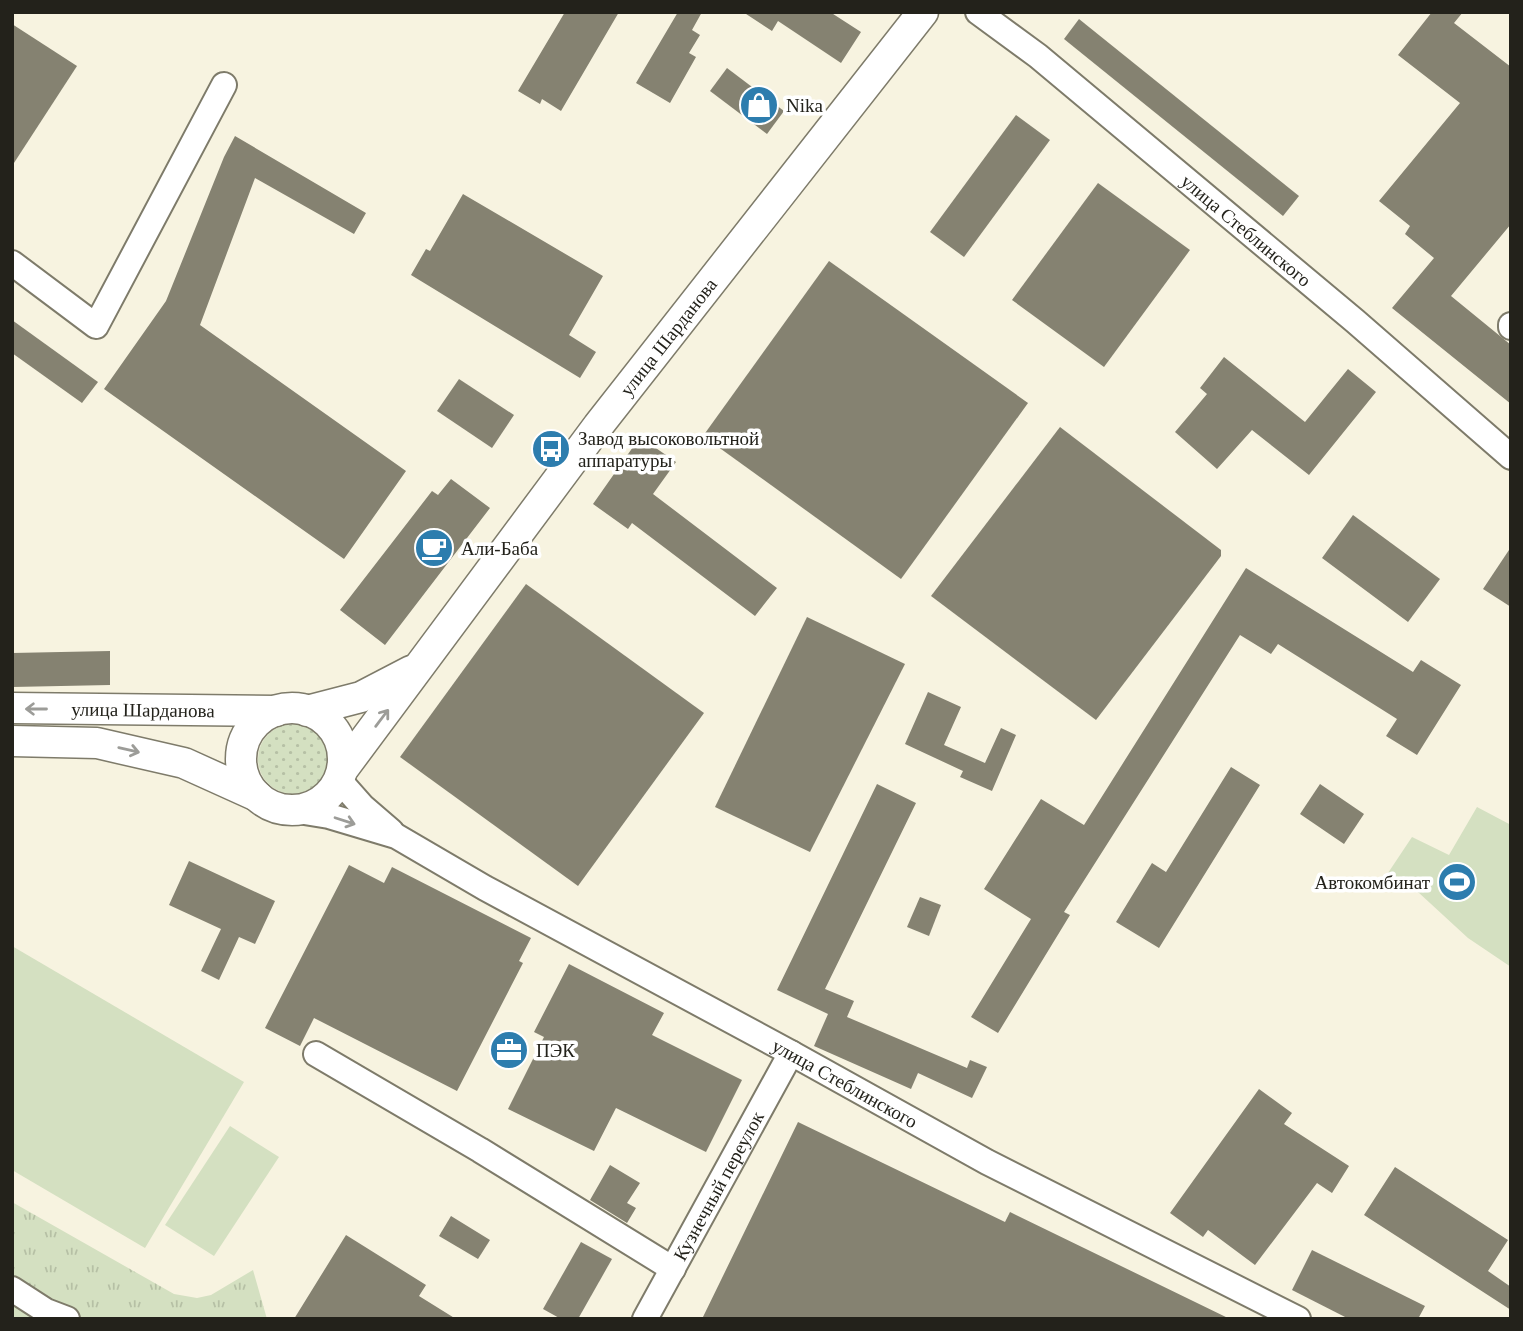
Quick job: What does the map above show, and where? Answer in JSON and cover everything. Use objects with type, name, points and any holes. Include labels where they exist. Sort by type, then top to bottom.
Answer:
[{"type":"main road","name":"улица Шарданова","points":[[341,775],[598,426],[923,12]]},
{"type":"main road","points":[[307,711],[361,697],[421,666]]},
{"type":"main road","name":"улица Шарданова","points":[[12,708],[276,711]]},
{"type":"main road","points":[[276,711],[307,711],[321,717],[336,733],[343,754],[341,775],[331,793],[320,802],[307,808],[292,810],[273,807],[257,796],[244,774],[243,748],[247,736],[254,725],[276,711]]},
{"type":"main road","name":"улица Шарданова","points":[[12,741],[97,743],[184,763],[257,796]]},
{"type":"street","name":"улица Стеблинского","points":[[978,12],[1038,56],[1355,321],[1511,457]]},
{"type":"street","points":[[12,263],[96,326],[224,85]]},
{"type":"street","points":[[341,775],[362,806],[396,836]]},
{"type":"street","points":[[292,810],[329,816],[396,836]]},
{"type":"street","name":"улица Стеблинского","points":[[396,836],[485,888],[987,1162],[1298,1319]]},
{"type":"street","name":"Кузнечный переулок","points":[[645,1319],[791,1053]]},
{"type":"street","points":[[316,1054],[480,1150],[673,1269]]},
{"type":"street","points":[[12,1289],[46,1311],[67,1319]]},
{"type":"green space","points":[[293,724],[318,734],[328,759],[318,784],[293,794],[268,784],[258,759],[268,734]]},
{"type":"green space","name":"Автокомбинат","points":[[1477,807],[1511,825],[1511,967],[1468,938],[1418,892],[1388,873],[1412,837],[1449,855]]},
{"type":"green space","points":[[12,946],[244,1082],[145,1248],[12,1170]]},
{"type":"green space","points":[[230,1126],[279,1157],[214,1256],[165,1225]]},
{"type":"green space","points":[[12,1202],[174,1294],[197,1298],[211,1295],[253,1270],[267,1319],[12,1319]]},
{"type":"building","points":[[565,12],[619,12],[561,111],[542,99],[540,104],[518,91]]},
{"type":"building","points":[[678,12],[702,12],[692,30],[700,35],[689,53],[696,57],[670,103],[636,83]]},
{"type":"building","points":[[743,12],[830,12],[861,32],[841,63],[778,21],[772,31]]},
{"type":"building","points":[[1432,12],[1463,12],[1454,23],[1511,67],[1511,224],[1451,296],[1511,345],[1511,404],[1392,308],[1434,258],[1405,234],[1410,226],[1379,201],[1460,103],[1398,55]]},
{"type":"building","points":[[1079,19],[1299,196],[1283,216],[1064,39]]},
{"type":"building","points":[[12,24],[77,66],[12,166]]},
{"type":"building","points":[[727,68],[784,111],[767,134],[710,91]]},
{"type":"building","points":[[1016,115],[1050,140],[964,257],[930,232]]},
{"type":"building","points":[[235,136],[366,213],[354,234],[255,178],[200,325],[406,471],[344,559],[104,389],[166,301]]},
{"type":"building","points":[[1098,183],[1190,250],[1104,367],[1012,300]]},
{"type":"building","points":[[463,194],[603,276],[569,335],[596,352],[580,378],[411,275],[426,249],[430,251]]},
{"type":"building","points":[[829,261],[1028,403],[901,579],[703,436]]},
{"type":"building","points":[[12,320],[98,382],[82,403],[12,353]]},
{"type":"building","points":[[1224,357],[1305,422],[1348,369],[1376,392],[1309,475],[1252,430],[1217,469],[1175,432],[1207,394],[1200,388]]},
{"type":"building","points":[[459,379],[514,415],[492,448],[437,411]]},
{"type":"building","points":[[1060,427],[1221,550],[1221,556],[1096,720],[931,596]]},
{"type":"building","points":[[640,437],[676,462],[653,494],[777,588],[755,616],[632,523],[628,529],[593,504]]},
{"type":"building","points":[[451,479],[490,508],[385,645],[340,610],[432,491],[438,495]]},
{"type":"building","points":[[1353,515],[1440,579],[1408,622],[1322,558]]},
{"type":"building","points":[[1511,547],[1511,607],[1483,589]]},
{"type":"building","points":[[1246,568],[1413,672],[1421,660],[1461,685],[1417,755],[1386,736],[1397,719],[1278,644],[1271,654],[1240,635],[1064,912],[1070,915],[998,1033],[971,1017],[1031,919],[984,889],[1041,799],[1084,825]]},
{"type":"building","points":[[526,584],[704,713],[578,886],[400,757]]},
{"type":"building","points":[[807,617],[905,664],[810,852],[715,807]]},
{"type":"building","points":[[110,651],[110,685],[12,687],[12,653]]},
{"type":"building","points":[[928,692],[961,707],[944,745],[985,763],[1001,728],[1016,735],[992,791],[960,777],[963,771],[905,744]]},
{"type":"building","points":[[1231,767],[1260,785],[1159,948],[1116,922],[1152,863],[1166,872]]},
{"type":"building","points":[[877,784],[916,803],[825,989],[854,1001],[847,1017],[967,1068],[970,1060],[987,1067],[972,1098],[918,1073],[911,1089],[814,1046],[828,1014],[777,990]]},
{"type":"building","points":[[1320,784],[1364,814],[1344,844],[1300,814]]},
{"type":"building","points":[[189,861],[275,901],[255,944],[239,937],[219,980],[201,971],[221,929],[169,905]]},
{"type":"building","points":[[349,865],[384,883],[392,867],[531,938],[519,961],[523,963],[457,1091],[314,1018],[300,1046],[265,1028]]},
{"type":"building","points":[[920,897],[941,905],[929,936],[907,927]]},
{"type":"building","points":[[569,964],[664,1013],[652,1035],[742,1080],[706,1152],[616,1108],[594,1151],[508,1109],[544,1037],[534,1032]]},
{"type":"building","points":[[1259,1089],[1292,1113],[1284,1124],[1349,1166],[1332,1193],[1317,1183],[1255,1265],[1208,1230],[1203,1237],[1170,1213]]},
{"type":"building","points":[[798,1122],[1005,1222],[1010,1212],[1230,1319],[702,1319]]},
{"type":"building","points":[[610,1165],[640,1183],[627,1203],[636,1208],[627,1223],[590,1200]]},
{"type":"building","points":[[1395,1167],[1508,1240],[1488,1271],[1511,1287],[1511,1310],[1364,1215]]},
{"type":"building","points":[[451,1216],[490,1240],[478,1259],[439,1236]]},
{"type":"building","points":[[346,1235],[426,1285],[419,1296],[456,1319],[294,1319]]},
{"type":"building","points":[[581,1242],[612,1259],[578,1319],[561,1319],[543,1309]]},
{"type":"building","points":[[1312,1250],[1425,1306],[1418,1319],[1349,1319],[1292,1290]]},
{"type":"place","name":"Nika","points":[[759,105]]},
{"type":"place","name":"Завод высоковольтной аппаратуры","points":[[551,449]]},
{"type":"place","name":"Али-Баба","points":[[434,548]]},
{"type":"place","name":"Автокомбинат","points":[[1457,882]]},
{"type":"place","name":"ПЭК","points":[[509,1050]]}]
